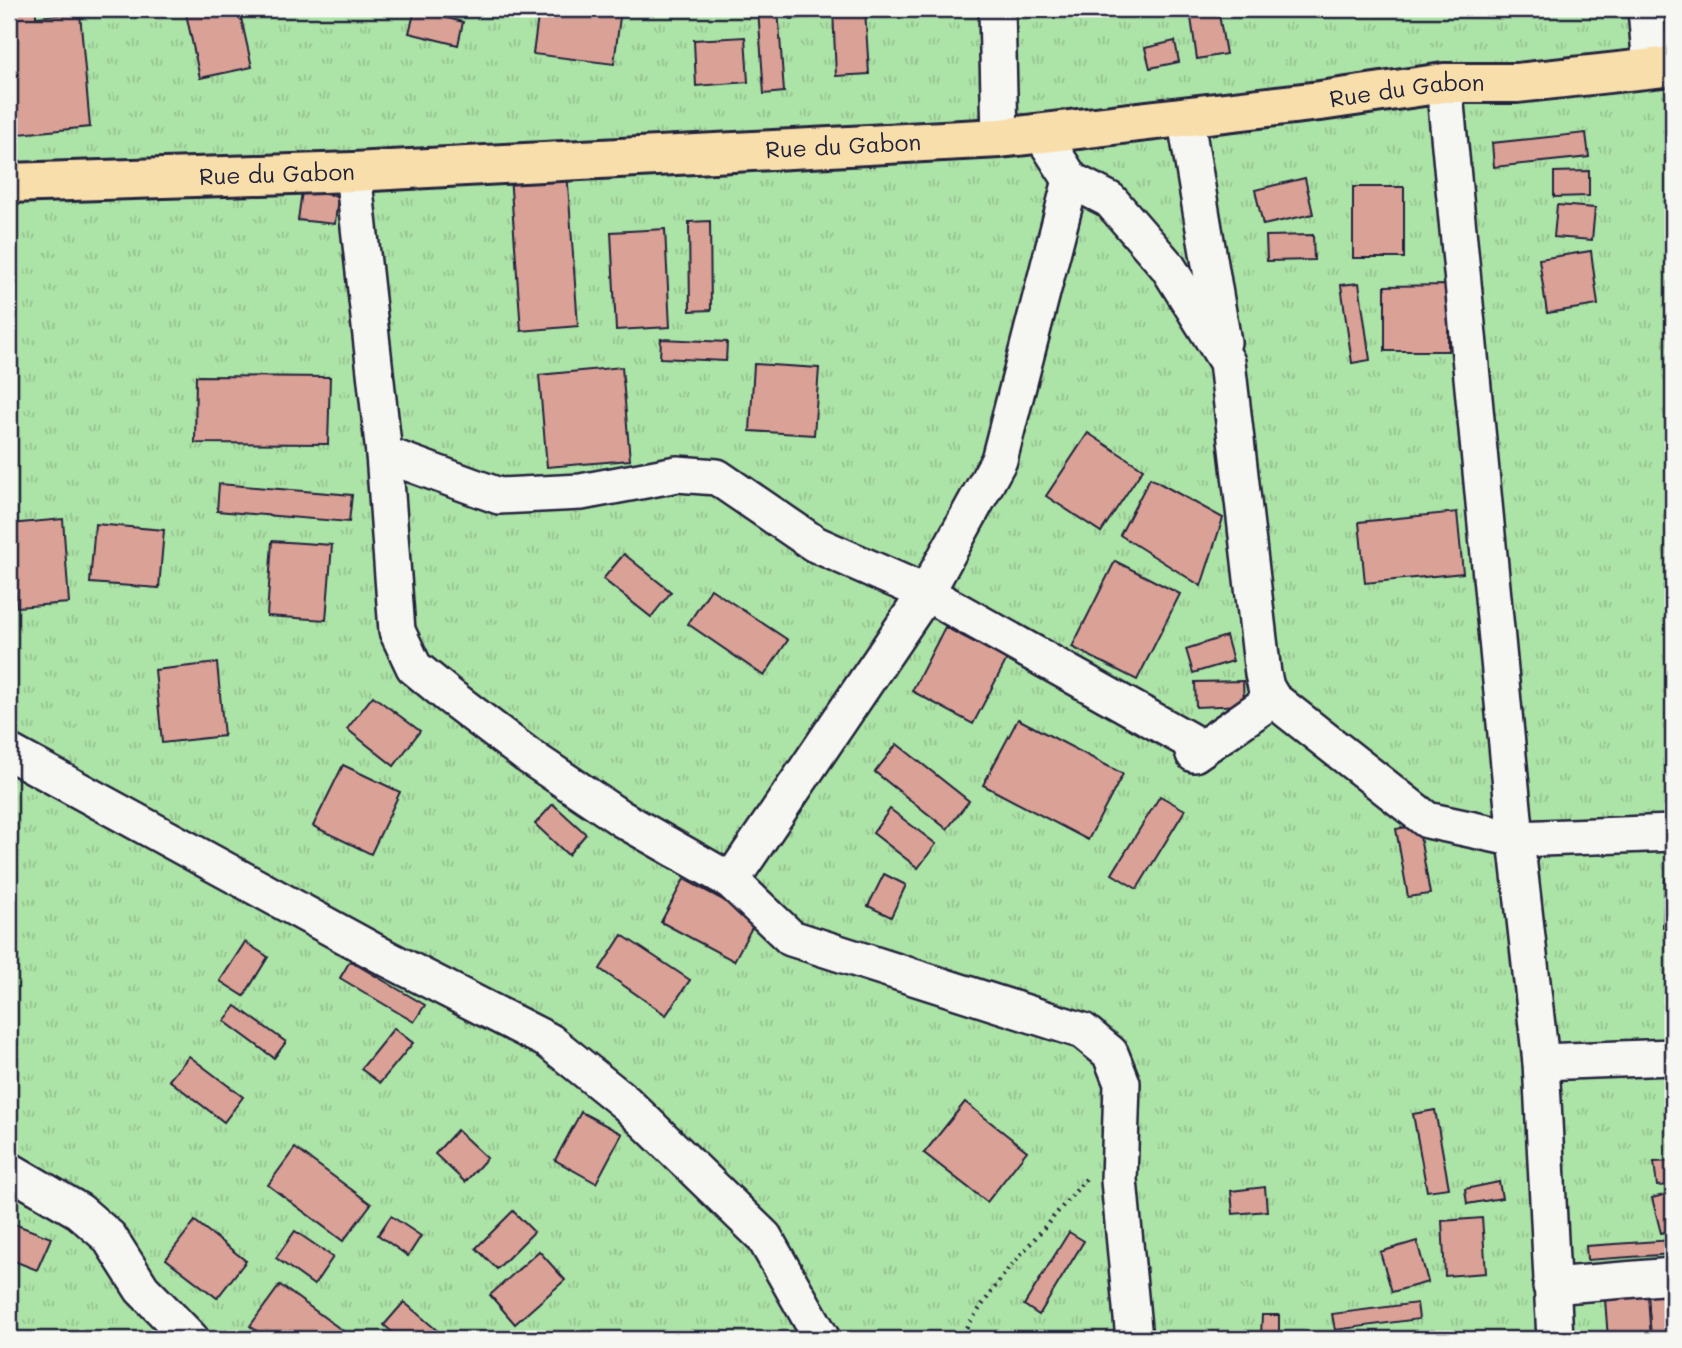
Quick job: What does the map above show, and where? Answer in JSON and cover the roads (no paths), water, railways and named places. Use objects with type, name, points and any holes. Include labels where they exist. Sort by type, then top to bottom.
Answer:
[{"type":"highway","name":"Rue du Gabon","points":[[9,183],[353,172],[1000,138],[1320,101],[1444,83],[1517,83],[1662,67]]},
{"type":"street","points":[[997,9],[1000,138]]},
{"type":"street","points":[[1646,9],[1662,67]]},
{"type":"street","points":[[1444,83],[1516,839],[1541,1062],[1555,1339]]},
{"type":"street","points":[[1185,115],[1227,362],[1263,674],[1273,699],[1427,820],[1516,839],[1673,833]]},
{"type":"street","points":[[1041,133],[1071,180],[1110,200],[1168,267],[1227,362]]},
{"type":"street","points":[[353,172],[384,454],[397,631],[414,667],[527,755],[580,791],[622,819],[731,881],[791,938],[1083,1031],[1110,1053],[1122,1083],[1119,1180],[1134,1339]]},
{"type":"street","points":[[731,881],[926,593],[999,460],[1071,180]]},
{"type":"street","points":[[384,454],[499,496],[580,492],[677,474],[717,477],[815,544],[926,593],[1190,741],[1194,754],[1273,699]]},
{"type":"street","points":[[9,752],[388,959],[549,1041],[626,1103],[764,1237],[822,1339]]},
{"type":"street","points":[[1541,1062],[1673,1057]]},
{"type":"street","points":[[9,1170],[79,1211],[109,1237],[142,1289],[191,1339]]},
{"type":"street","points":[[1551,1286],[1673,1276]]}]
